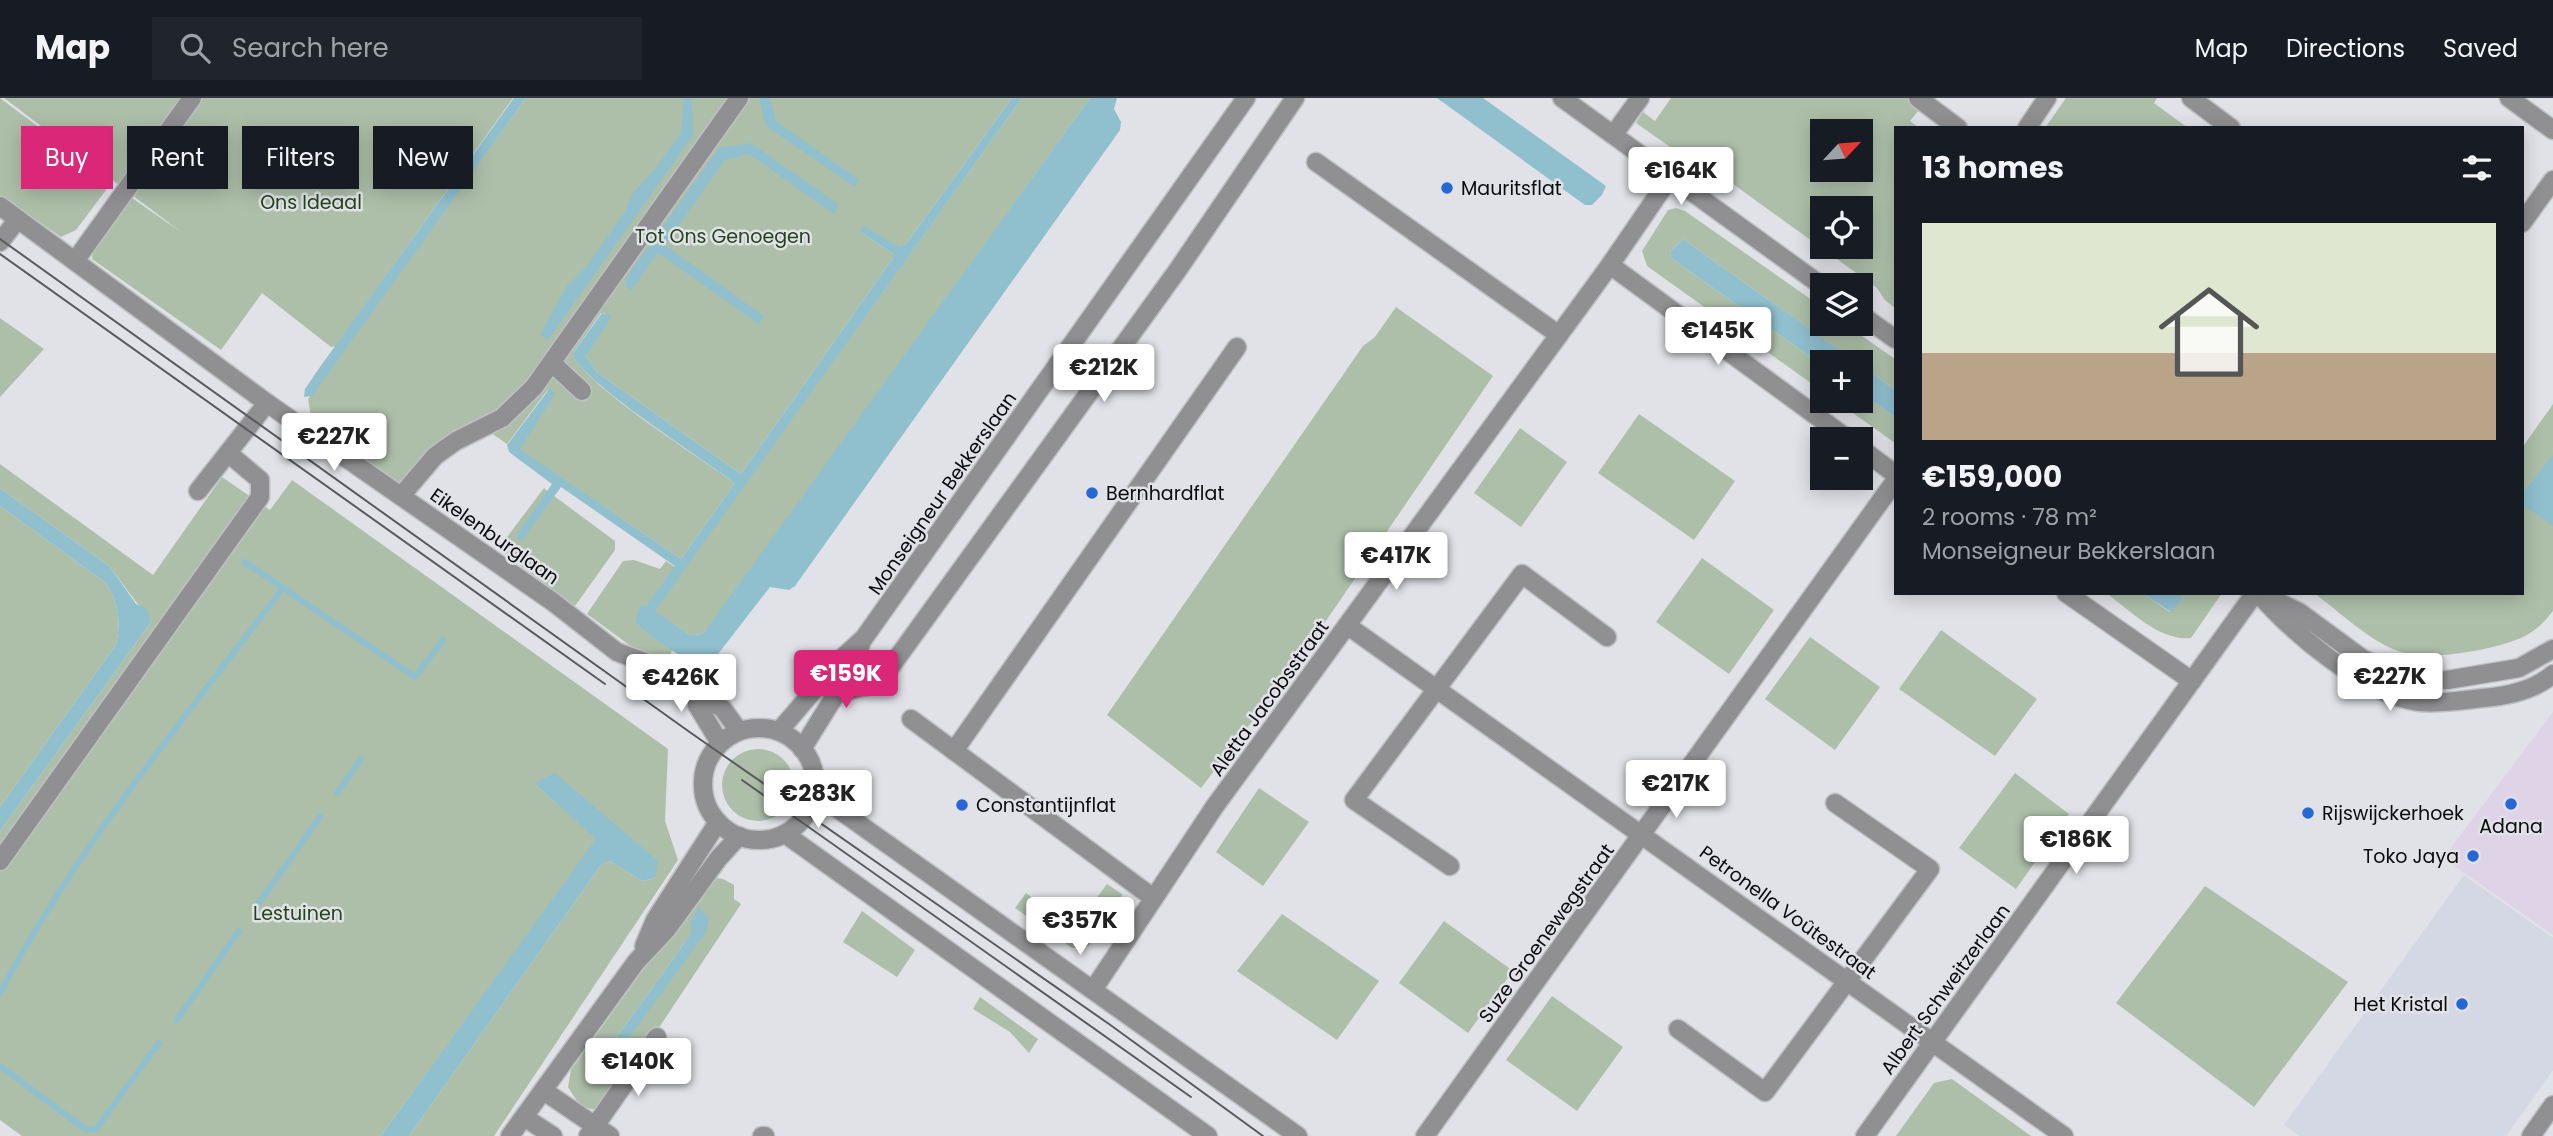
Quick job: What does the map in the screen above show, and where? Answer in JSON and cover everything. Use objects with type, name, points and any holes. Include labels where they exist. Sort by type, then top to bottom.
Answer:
[{"type":"street","points":[[75,261],[192,98]]},
{"type":"street","points":[[401,496],[435,456],[456,440],[502,418],[517,407],[552,363],[738,98]]},
{"type":"street","name":"Monseigneur Bekkerslaan","points":[[802,749],[829,688],[1246,98]]},
{"type":"street","points":[[829,688],[879,683],[1177,271],[1295,98]]},
{"type":"street","points":[[1562,98],[1810,277]]},
{"type":"street","points":[[1614,134],[1640,98]]},
{"type":"street","points":[[1918,98],[1955,126]]},
{"type":"street","points":[[2027,126],[2048,98]]},
{"type":"street","points":[[2191,98],[2228,126]]},
{"type":"street","points":[[2509,98],[2553,130]]},
{"type":"street","points":[[1316,162],[1559,335]]},
{"type":"street","name":"Aletta Jacobsstraat","points":[[1093,990],[1152,897],[1610,265],[1671,176]]},
{"type":"street","points":[[2524,220],[2553,180]]},
{"type":"street","name":"Eikelenburglaan","points":[[0,206],[267,403],[553,602],[617,652],[653,665],[723,709],[740,731]]},
{"type":"street","points":[[0,242],[18,219]]},
{"type":"street","points":[[1610,265],[1832,427]]},
{"type":"street","points":[[1873,323],[1894,338]]},
{"type":"street","points":[[954,751],[1237,347]]},
{"type":"street","points":[[552,363],[582,391]]},
{"type":"street","points":[[198,491],[267,403]]},
{"type":"street","points":[[0,861],[260,497],[260,480],[228,453]]},
{"type":"street","points":[[1873,458],[1894,473]]},
{"type":"street","name":"Suze Groenewegstraat","points":[[1425,1136],[1894,482]]},
{"type":"street","points":[[1450,866],[1354,800],[1522,574],[1606,637]]},
{"type":"street","points":[[2069,595],[2192,681]]},
{"type":"street","name":"Albert Schweitzerlaan","points":[[1866,1136],[2256,595]]},
{"type":"street","points":[[2259,595],[2287,626],[2352,673],[2417,702],[2501,696],[2528,689],[2553,674]]},
{"type":"street","points":[[2261,595],[2299,612],[2363,659],[2415,681],[2447,680],[2519,668],[2553,649]]},
{"type":"street","name":"Petronella Voûtestraat","points":[[1348,626],[2064,1136]]},
{"type":"street","name":"Monseigneur Bekkerslaan","points":[[779,732],[829,688]]},
{"type":"street","points":[[697,695],[697,705],[719,743]]},
{"type":"street","points":[[911,719],[1152,897]]},
{"type":"street","points":[[766,728],[779,732],[802,749],[810,762],[814,792],[807,812],[785,834],[754,840],[739,836],[718,822],[708,807],[703,790],[704,772],[710,756],[719,743],[740,731],[766,728]]},
{"type":"street","points":[[814,792],[1298,1136]]},
{"type":"street","points":[[1678,1029],[1765,1092],[1930,869],[1835,803]]},
{"type":"street","points":[[636,962],[656,920],[718,822]]},
{"type":"street","points":[[785,834],[1208,1136]]},
{"type":"street","points":[[510,1136],[636,962],[667,929],[718,859],[739,836]]},
{"type":"street","points":[[544,1091],[597,1133],[657,1037]]},
{"type":"street","points":[[2531,1136],[2553,1105]]},
{"type":"street","points":[[524,1117],[553,1136]]},
{"type":"shaded area","points":[[2553,712],[2553,935],[2443,858]]},
{"type":"shaded area","name":"Het Kristal","points":[[2464,875],[2553,938],[2553,1070],[2506,1136],[2299,1136],[2284,1125]]},
{"type":"green space","points":[[0,98],[37,126],[21,126],[21,189],[107,189],[76,230],[61,237],[0,195]]},
{"type":"green space","name":"Ons Ideaal","points":[[4,98],[513,98],[473,154],[473,126],[373,126],[373,189],[448,189],[336,346],[331,347],[262,293],[221,350],[92,259],[94,244],[129,196],[181,232],[113,181],[113,126],[41,126]]},
{"type":"green space","name":"Tot Ons Genoegen","points":[[526,98],[1012,98],[906,244],[898,246],[861,232],[893,254],[893,258],[741,474],[598,373],[586,356],[605,313],[601,313],[573,353],[580,366],[619,401],[735,483],[681,559],[519,449],[549,388],[507,444],[487,430],[400,484],[312,422],[308,399],[460,189],[473,189],[473,171]]},
{"type":"green space","points":[[1022,98],[1090,98],[703,634],[690,635],[654,611]]},
{"type":"green space","points":[[1671,98],[1908,98],[1919,110],[1910,121],[1916,126],[1894,126],[1894,307],[1873,285],[1873,273],[1856,273],[1837,259],[1873,259],[1873,196],[1810,196],[1810,240],[1697,158],[1693,163],[1636,123],[1643,112],[1655,121]]},
{"type":"green space","points":[[2066,98],[2157,98],[2154,103],[2185,126],[2046,126]]},
{"type":"green space","points":[[1676,208],[1685,211],[1810,299],[1810,329],[1683,239],[1670,252],[1671,258],[1810,356],[1810,382],[1647,266],[1642,251],[1668,210]]},
{"type":"green space","points":[[1396,307],[1493,376],[1300,659],[1201,788],[1107,715],[1363,346],[1375,337]]},
{"type":"green space","points":[[0,318],[44,349],[0,397]]},
{"type":"green space","points":[[1819,336],[1862,336],[1894,358],[1894,389],[1873,374],[1873,350],[1839,350]]},
{"type":"green space","points":[[1873,401],[1894,416],[1894,442],[1873,427],[1853,413],[1873,413]]},
{"type":"green space","points":[[2553,404],[2553,611],[2537,628],[2513,641],[2480,650],[2444,655],[2411,654],[2376,640],[2316,595],[2524,595],[2524,445]]},
{"type":"green space","points":[[1639,414],[1735,481],[1694,540],[1598,473]]},
{"type":"green space","points":[[1520,428],[1567,462],[1521,527],[1474,493]]},
{"type":"green space","name":"Lestuinen","points":[[0,464],[153,575],[222,477],[270,510],[292,480],[668,749],[665,821],[678,860],[494,1136],[409,1136],[601,865],[610,861],[642,881],[655,878],[534,783],[597,839],[381,1136],[22,1136],[0,1120],[0,831],[151,622],[110,567],[0,488]]},
{"type":"green space","points":[[544,488],[548,492],[517,536],[522,540],[554,496],[615,541],[615,550],[575,606],[498,549]]},
{"type":"green space","points":[[0,506],[106,583],[116,605],[118,628],[116,645],[0,807]]},
{"type":"green space","points":[[1702,558],[1774,610],[1729,674],[1656,622]]},
{"type":"green space","points":[[634,560],[660,569],[666,561],[675,567],[635,622],[673,649],[665,662],[632,647],[587,614],[623,561]]},
{"type":"green space","points":[[2109,595],[2145,595],[2170,612],[2184,598],[2180,595],[2221,595],[2191,638],[2168,635],[2135,616]]},
{"type":"green space","points":[[1941,630],[2037,699],[1995,756],[1899,689]]},
{"type":"green space","points":[[1810,637],[1880,687],[1835,750],[1765,699]]},
{"type":"green space","points":[[758,749],[772,752],[784,759],[791,771],[794,785],[791,799],[784,811],[772,818],[758,821],[744,818],[732,811],[725,799],[722,785],[725,771],[732,759],[744,752]]},
{"type":"green space","points":[[2015,773],[2069,814],[2016,889],[1959,848]]},
{"type":"green space","points":[[1259,788],[1309,822],[1263,886],[1216,852]]},
{"type":"green space","points":[[710,877],[723,879],[734,885],[734,899],[741,904],[603,1112],[580,1106],[568,1087],[571,1070]],"holes":[[[691,934],[595,1085],[586,1080]]]},
{"type":"green space","points":[[1107,884],[1122,894],[1121,900],[1088,946],[1072,948],[1015,908],[1026,893],[1074,929]]},
{"type":"green space","points":[[2205,886],[2348,982],[2254,1107],[2116,1003]]},
{"type":"green space","points":[[862,911],[915,950],[897,977],[843,942]]},
{"type":"green space","points":[[1282,914],[1379,981],[1337,1040],[1237,971]]},
{"type":"green space","points":[[1444,921],[1513,971],[1468,1033],[1399,983]]},
{"type":"green space","points":[[1552,996],[1623,1047],[1577,1111],[1506,1060]]},
{"type":"green space","points":[[980,997],[1038,1039],[1029,1053],[1010,1032],[973,1009]]},
{"type":"green space","points":[[1952,1079],[2031,1136],[1896,1136],[1934,1083]]},
{"type":"water","points":[[514,98],[526,98],[473,172],[473,155]]},
{"type":"water","points":[[684,98],[692,99],[693,135],[548,340],[540,335],[567,286],[587,266],[624,213],[633,193],[655,169],[681,133]]},
{"type":"water","points":[[759,98],[770,98],[776,121],[858,179],[855,187],[766,126]]},
{"type":"water","points":[[1012,98],[1022,98],[655,611],[690,635],[703,634],[1090,98],[1117,98],[1114,109],[1121,122],[1120,130],[795,586],[789,590],[770,587],[718,654],[708,659],[685,657],[674,652],[635,622],[640,606],[646,606],[675,566],[561,487],[522,541],[516,536],[552,484],[509,452],[507,445],[550,388],[555,394],[520,449],[681,559],[735,483],[595,381],[579,365],[573,353],[602,313],[612,316],[586,356],[598,373],[741,474],[893,258],[893,254],[861,232],[862,225],[898,246],[906,244]]},
{"type":"water","points":[[1437,98],[1483,98],[1606,186],[1602,195],[1592,205],[1585,205]]},
{"type":"water","points":[[751,143],[838,204],[834,214],[749,154],[725,160],[665,245],[764,316],[759,324],[658,253],[631,290],[626,286],[626,278],[719,148]]},
{"type":"water","points":[[448,189],[461,189],[312,396],[304,397],[305,389]]},
{"type":"water","points":[[1683,239],[1810,329],[1810,336],[1819,336],[1839,350],[1810,350],[1810,356],[1671,258],[1670,252]]},
{"type":"water","points":[[1873,374],[1894,389],[1894,416],[1873,401]]},
{"type":"water","points":[[2553,455],[2553,526],[2524,505],[2524,491]]},
{"type":"water","points":[[0,488],[110,567],[136,604],[147,609],[151,622],[0,831],[0,807],[116,645],[118,620],[114,598],[106,583],[0,506]]},
{"type":"water","points":[[2145,595],[2180,595],[2184,598],[2171,612]]},
{"type":"water","points":[[555,773],[658,861],[655,878],[642,881],[610,861],[601,865],[409,1136],[381,1136],[596,839],[534,783]]},
{"type":"water","points":[[699,907],[709,919],[706,932],[594,1086],[586,1080],[691,934],[691,922]]},
{"type":"waterway","points":[[245,562],[283,588]]},
{"type":"waterway","points":[[0,993],[30,939],[97,835],[283,588],[415,677],[443,640]]},
{"type":"waterway","points":[[337,793],[361,759]]},
{"type":"waterway","points":[[256,907],[320,817]]},
{"type":"waterway","points":[[176,1021],[239,931]]},
{"type":"waterway","points":[[0,1066],[85,1129],[96,1129],[159,1043]]},
{"type":"tram line","points":[[0,239],[691,733],[1109,1024],[1263,1136]]},
{"type":"tram line","points":[[0,254],[605,684]]},
{"type":"tram line","points":[[742,780],[1191,1097]]},
{"type":"place","name":"Mauritsflat","points":[[1447,188]]},
{"type":"place","name":"Bernhardflat","points":[[1092,493]]},
{"type":"place","name":"Adana","points":[[2511,804]]},
{"type":"place","name":"Constantijnflat","points":[[962,805]]},
{"type":"place","name":"Rijswijckerhoek","points":[[2308,813]]},
{"type":"place","name":"Toko Jaya","points":[[2473,856]]},
{"type":"place","name":"Het Kristal","points":[[2462,1004]]}]
